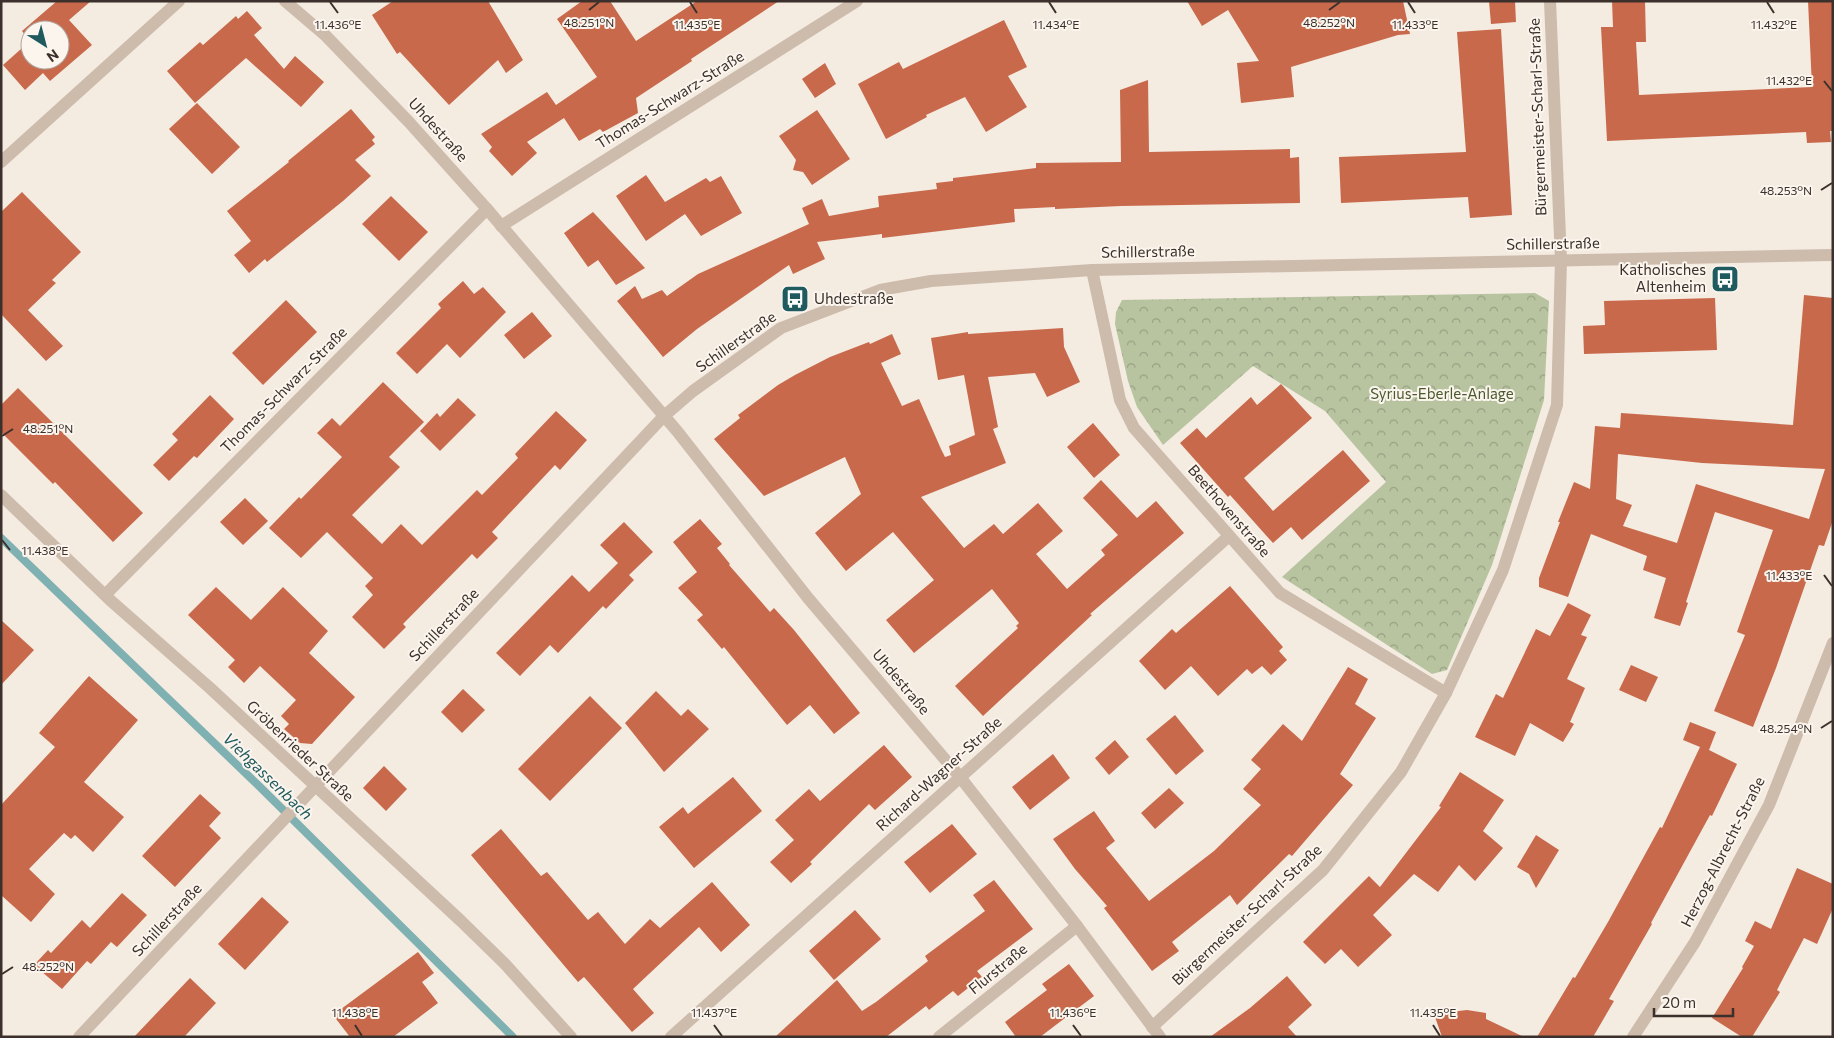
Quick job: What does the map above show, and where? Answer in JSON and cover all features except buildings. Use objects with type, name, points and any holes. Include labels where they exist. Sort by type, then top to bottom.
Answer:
[{"type":"street","points":[[1,162],[179,1]]},
{"type":"street","name":"Uhdestraße","points":[[285,1],[326,36],[388,100],[487,209],[664,416],[808,598],[960,777],[1077,926],[1156,1032]]},
{"type":"street","name":"Thomas-Schwarz-Straße","points":[[501,226],[857,1]]},
{"type":"street","name":"Bürgermeister-Scharl-Straße","points":[[1156,1032],[1323,870],[1401,772],[1446,693],[1503,570],[1557,405],[1561,260],[1550,1]]},
{"type":"street","name":"Thomas-Schwarz-Straße","points":[[106,594],[487,209]]},
{"type":"street","name":"Schillerstraße","points":[[79,1037],[664,416],[693,391],[781,328],[880,290],[931,281],[1092,270],[1833,255]]},
{"type":"street","name":"Beethovenstraße","points":[[1092,270],[1120,400],[1134,428],[1280,594],[1446,693]]},
{"type":"street","name":"Gröbenrieder Straße","points":[[1,495],[468,928],[505,964],[570,1037]]},
{"type":"street","name":"Richard-Wagner-Straße","points":[[671,1037],[1229,536]]},
{"type":"street","name":"Herzog-Albrecht-Straße","points":[[1633,1037],[1695,942],[1769,806],[1833,643]]},
{"type":"street","name":"Flurstraße","points":[[939,1037],[1077,926]]},
{"type":"green space","name":"Syrius-Eberle-Anlage","points":[[1535,293],[1549,301],[1544,400],[1492,565],[1447,670],[1432,674],[1282,577],[1386,482],[1325,411],[1253,366],[1163,445],[1137,407],[1128,381],[1115,324],[1116,312],[1122,300]]},
{"type":"waterway","name":"Viehgassenbach","points":[[1,538],[260,787],[513,1037]]},
{"type":"place","name":"Katholisches Altenheim","points":[[1725,279]]},
{"type":"place","name":"Uhdestraße","points":[[795,299]]}]
